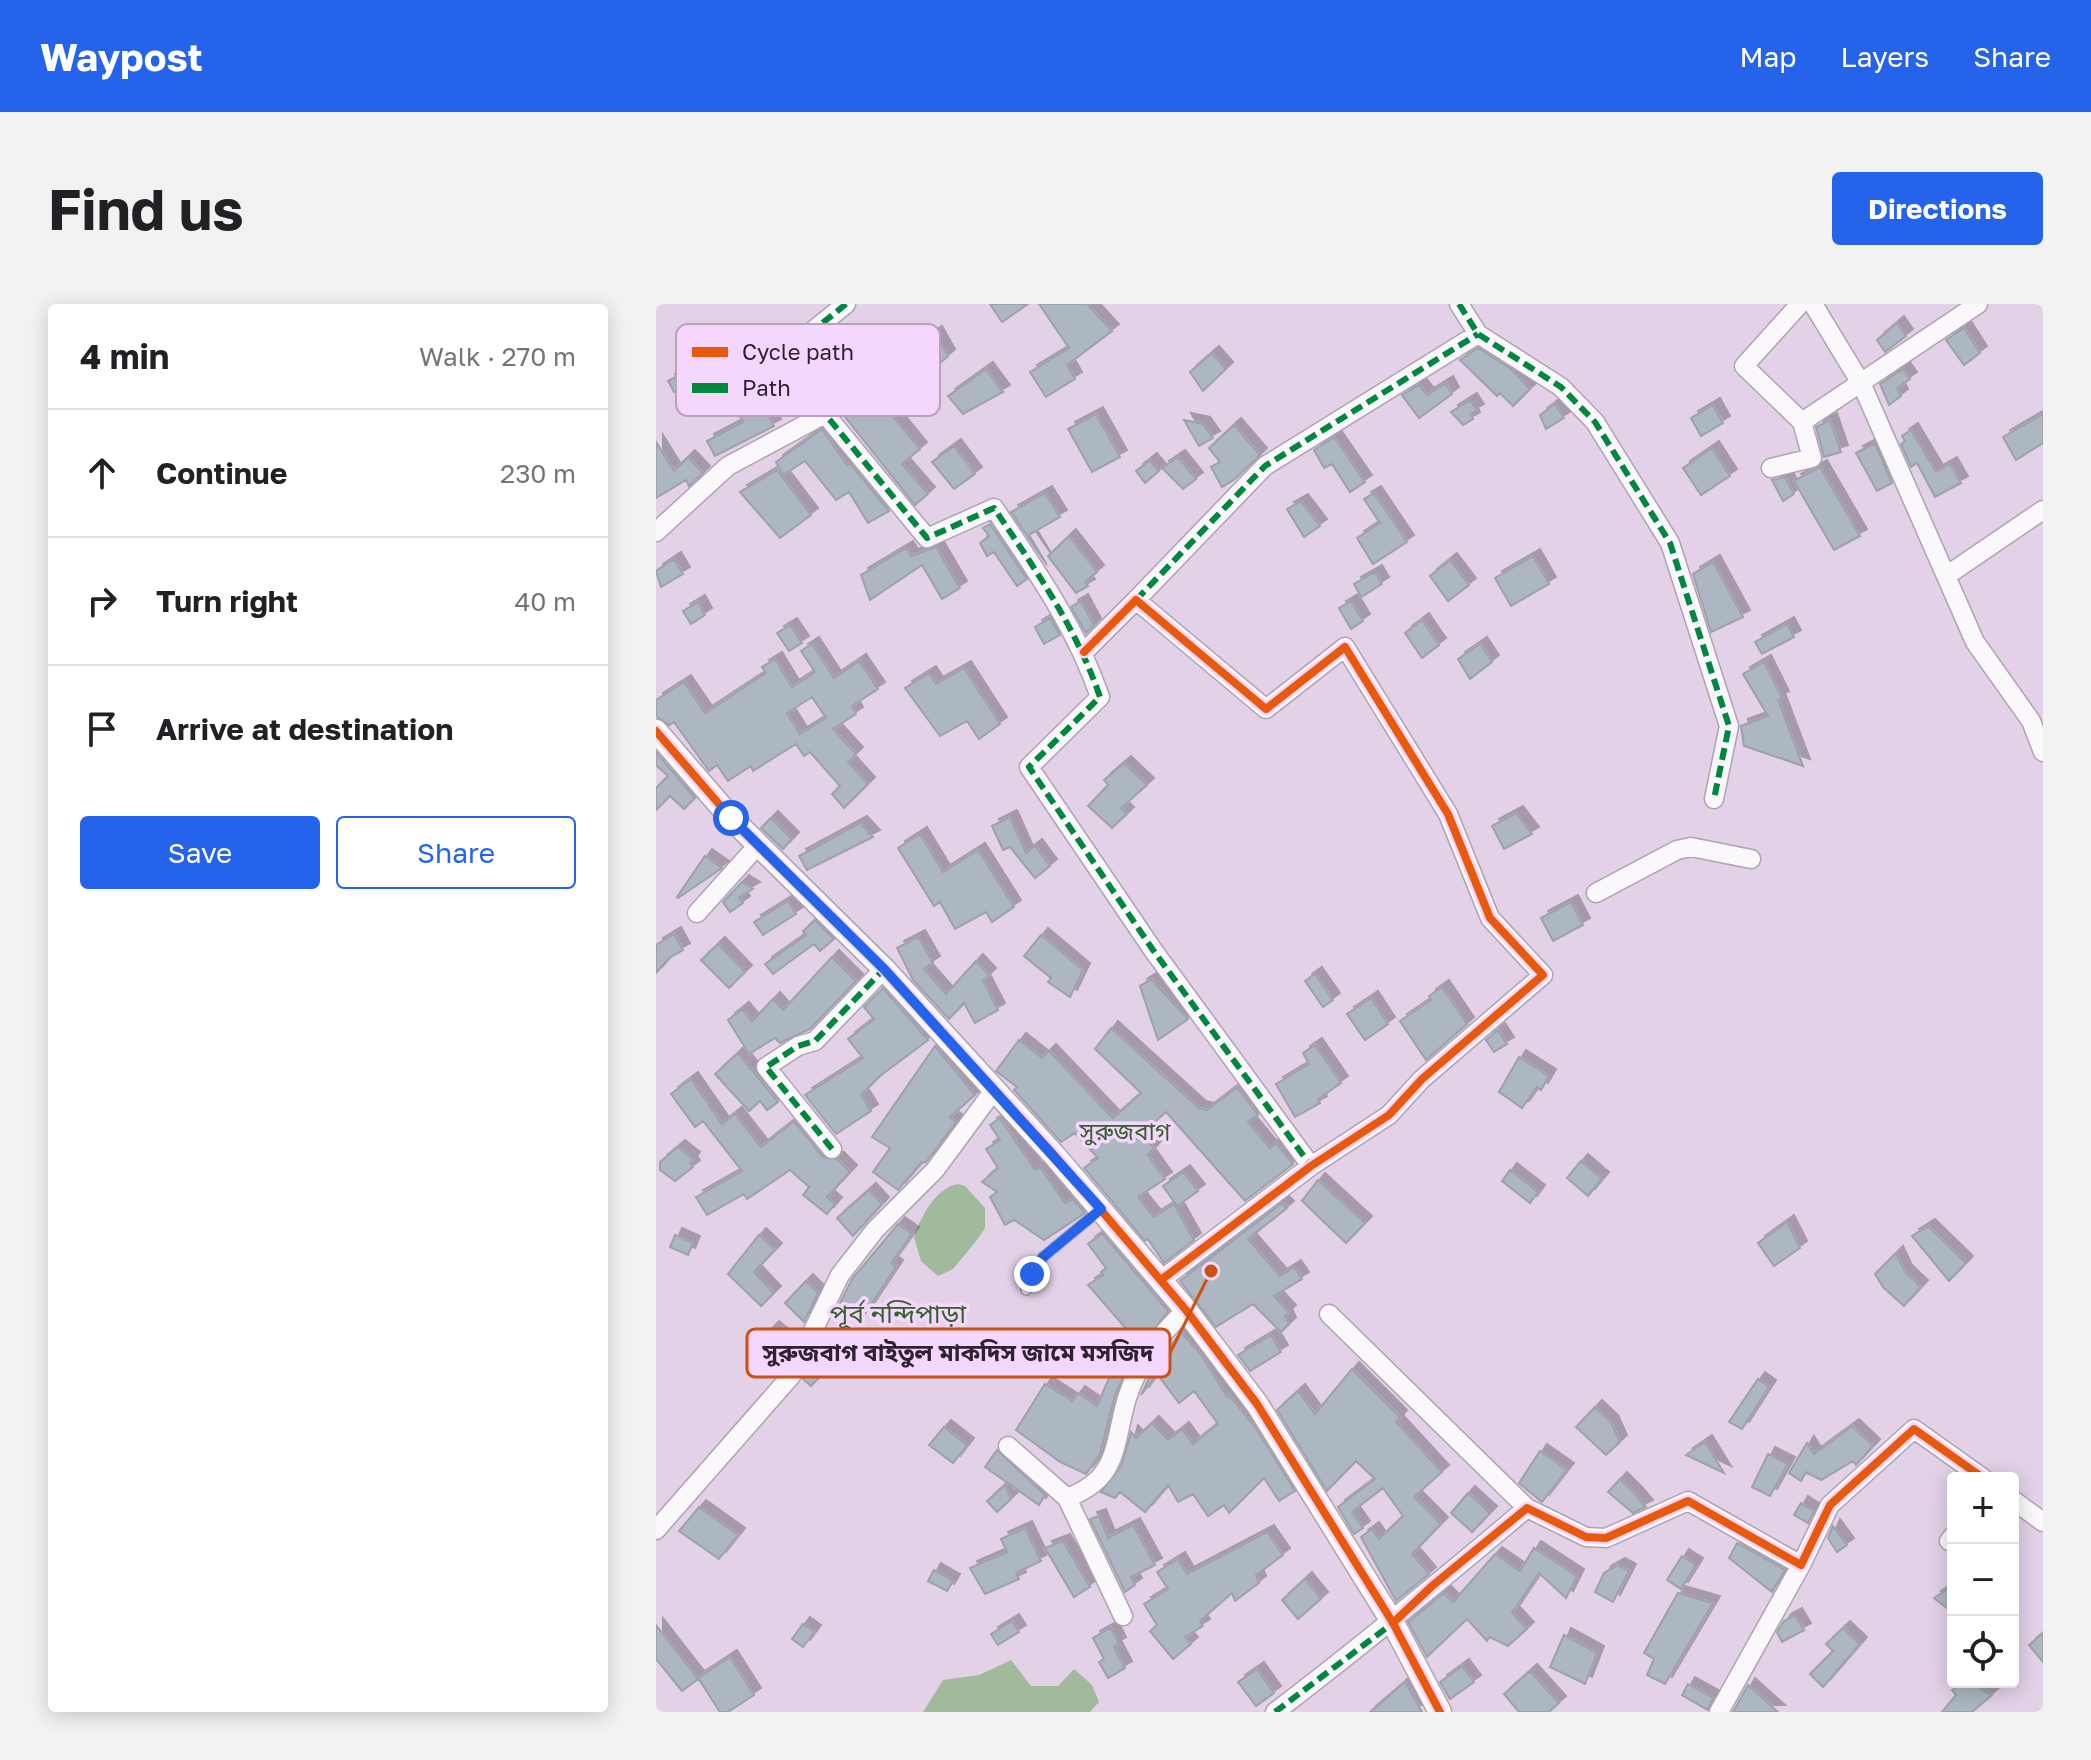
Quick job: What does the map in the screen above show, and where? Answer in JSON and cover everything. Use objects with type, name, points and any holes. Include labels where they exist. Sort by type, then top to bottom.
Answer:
[{"type":"street","points":[[821,324],[846,304]]},
{"type":"street","points":[[1459,304],[1478,334],[1561,387],[1595,422],[1670,543],[1729,726],[1714,799]]},
{"type":"street","points":[[1771,468],[1812,458],[1802,422],[1744,366],[1800,304]]},
{"type":"street","points":[[1813,304],[1862,385],[1975,642],[2031,721],[2043,752]]},
{"type":"street","points":[[1802,422],[1862,385],[1978,304]]},
{"type":"street","points":[[1084,652],[1265,466],[1478,334]]},
{"type":"street","points":[[656,532],[728,466],[821,416]]},
{"type":"street","points":[[827,416],[927,538],[994,508],[1044,582],[1084,652],[1100,697],[1029,767],[1153,950],[1311,1166]]},
{"type":"street","points":[[1946,576],[2043,510]]},
{"type":"street","points":[[1136,600],[1266,709],[1345,647],[1448,814],[1490,918],[1543,975],[1422,1079],[1389,1115],[1311,1166],[1161,1280]]},
{"type":"street","points":[[656,731],[758,845],[884,969],[1101,1209],[1186,1310],[1257,1404],[1393,1623],[1440,1712]]},
{"type":"street","points":[[697,913],[758,845]]},
{"type":"street","points":[[1596,893],[1660,858],[1691,847],[1751,859]]},
{"type":"street","points":[[832,1149],[766,1067],[798,1046],[815,1041],[884,969]]},
{"type":"street","points":[[656,1530],[791,1376],[840,1275],[875,1230],[935,1170],[994,1090]]},
{"type":"street","points":[[1067,1498],[1088,1490],[1108,1468],[1128,1396],[1154,1344],[1186,1310]]},
{"type":"street","points":[[1329,1314],[1527,1508],[1586,1537],[1606,1538],[1688,1501],[1801,1565]]},
{"type":"street","points":[[1719,1712],[1801,1565],[1830,1505],[1914,1429],[1975,1472]]},
{"type":"street","points":[[1008,1446],[1067,1498],[1123,1616]]},
{"type":"street","points":[[2019,1504],[2043,1522]]},
{"type":"street","points":[[1275,1712],[1393,1623],[1527,1508]]},
{"type":"lane","points":[[1026,1290],[1043,1257],[1101,1209]]},
{"type":"shaded area","points":[[958,1184],[965,1186],[985,1208],[985,1228],[953,1269],[938,1276],[921,1261],[914,1237],[925,1212],[936,1197]]},
{"type":"shaded area","points":[[1011,1660],[1031,1686],[1058,1686],[1074,1669],[1092,1685],[1099,1702],[1090,1712],[923,1712],[943,1680],[979,1675]]},
{"type":"building","points":[[990,304],[1028,304],[1002,322]]},
{"type":"building","points":[[1039,304],[1087,304],[1112,331],[1067,365],[1075,379],[1046,397],[1030,372],[1069,348]]},
{"type":"building","points":[[1897,323],[1906,336],[1885,352],[1877,340]]},
{"type":"building","points":[[1964,328],[1980,353],[1964,365],[1946,340]]},
{"type":"building","points":[[940,342],[948,356],[940,363]]},
{"type":"building","points":[[1478,348],[1511,369],[1530,389],[1513,406],[1500,393],[1497,396],[1460,360]]},
{"type":"building","points":[[1212,353],[1226,369],[1203,391],[1190,372]]},
{"type":"building","points":[[986,369],[1003,392],[963,414],[948,396]]},
{"type":"building","points":[[1903,369],[1910,379],[1897,388],[1901,396],[1889,405],[1880,384]]},
{"type":"building","points":[[676,377],[676,391],[674,392],[668,381]]},
{"type":"building","points":[[1446,383],[1452,394],[1419,418],[1402,395],[1419,385],[1427,395]]},
{"type":"building","points":[[1470,400],[1477,411],[1471,414],[1473,419],[1463,425],[1451,412]]},
{"type":"building","points":[[1555,404],[1564,418],[1546,429],[1540,415]]},
{"type":"building","points":[[1713,405],[1723,423],[1701,436],[1691,418]]},
{"type":"building","points":[[1096,414],[1120,457],[1092,472],[1068,429]]},
{"type":"building","points":[[2043,414],[2043,443],[2016,460],[2003,437]]},
{"type":"building","points":[[740,416],[768,416],[774,426],[715,456],[707,441],[743,422]]},
{"type":"building","points":[[844,416],[893,416],[920,449],[902,464],[928,494],[915,505]]},
{"type":"building","points":[[1184,420],[1203,424],[1213,438],[1199,446]]},
{"type":"building","points":[[1830,420],[1841,452],[1824,457],[1816,427]]},
{"type":"building","points":[[1234,425],[1260,455],[1222,487],[1211,467],[1220,462],[1209,448]]},
{"type":"building","points":[[822,429],[847,465],[850,463],[889,511],[868,523],[849,492],[836,500],[805,461],[783,475],[776,462]]},
{"type":"building","points":[[1911,430],[1936,472],[1950,464],[1961,483],[1935,497],[1917,463],[1911,467],[1901,444],[1905,441],[1902,436]]},
{"type":"building","points":[[1334,437],[1365,482],[1350,492],[1332,464],[1324,468],[1314,450]]},
{"type":"building","points":[[656,442],[674,471],[688,457],[703,473],[689,486],[686,480],[656,498]]},
{"type":"building","points":[[1875,443],[1892,483],[1877,491],[1856,453]]},
{"type":"building","points":[[954,446],[975,474],[954,489],[932,462]]},
{"type":"building","points":[[1712,448],[1730,476],[1701,495],[1683,468]]},
{"type":"building","points":[[1178,457],[1196,479],[1183,489],[1162,468]]},
{"type":"building","points":[[1150,460],[1159,471],[1145,483],[1136,471]]},
{"type":"building","points":[[1820,467],[1860,536],[1834,550],[1794,481]]},
{"type":"building","points":[[777,470],[811,515],[780,538],[740,492]]},
{"type":"building","points":[[1785,477],[1794,494],[1783,501],[1772,480]]},
{"type":"building","points":[[1045,493],[1060,517],[1029,535],[1047,565],[1011,512]]},
{"type":"building","points":[[1374,493],[1407,542],[1373,564],[1357,538],[1380,523],[1364,499]]},
{"type":"building","points":[[1301,501],[1320,526],[1304,537],[1287,509]]},
{"type":"building","points":[[990,524],[1027,579],[1017,586],[994,552],[987,556],[980,543],[989,536],[983,528]]},
{"type":"building","points":[[1069,536],[1097,572],[1085,582],[1088,586],[1076,593],[1048,556]]},
{"type":"building","points":[[936,547],[960,588],[942,599],[922,565],[870,600],[861,575],[906,548],[911,556]]},
{"type":"building","points":[[1533,556],[1549,584],[1511,606],[1495,578]]},
{"type":"building","points":[[674,559],[683,574],[661,587],[656,571]]},
{"type":"building","points":[[1450,560],[1469,585],[1448,601],[1430,576]]},
{"type":"building","points":[[1713,562],[1743,617],[1711,632],[1693,574]]},
{"type":"building","points":[[1375,572],[1382,584],[1361,597],[1354,584]]},
{"type":"building","points":[[1081,601],[1094,625],[1086,633],[1071,607]]},
{"type":"building","points":[[1351,601],[1363,621],[1351,629],[1339,608]]},
{"type":"building","points":[[698,602],[705,615],[691,624],[683,611]]},
{"type":"building","points":[[1050,618],[1060,635],[1044,644],[1035,627]]},
{"type":"building","points":[[1422,620],[1439,645],[1422,658],[1405,633]]},
{"type":"building","points":[[1787,624],[1794,637],[1762,654],[1755,642]]},
{"type":"building","points":[[790,625],[802,643],[789,651],[777,633]]},
{"type":"building","points":[[812,644],[834,678],[859,661],[878,689],[852,706],[856,714],[833,729],[856,754],[848,762],[868,784],[844,808],[832,794],[840,786],[810,752],[804,756],[796,744],[753,771],[751,766],[728,781],[717,765],[709,771],[674,722],[669,725],[656,716],[656,700],[684,682],[705,713],[766,673],[762,667],[775,659],[792,687],[815,672],[801,651]],"holes":[[[812,697],[826,718],[800,734],[787,713]]]},
{"type":"building","points":[[1480,644],[1492,662],[1470,679],[1458,659]]},
{"type":"building","points":[[1764,662],[1782,698],[1778,700],[1803,766],[1744,746],[1741,726],[1768,716],[1743,674]]},
{"type":"building","points":[[964,668],[1000,724],[979,739],[967,721],[940,736],[905,688],[929,673],[936,684]]},
{"type":"building","points":[[656,752],[695,798],[684,809],[670,796],[656,810],[656,788],[668,776],[656,765]]},
{"type":"building","points":[[1124,763],[1147,785],[1121,808],[1127,814],[1112,828],[1088,806],[1108,785],[1104,780]]},
{"type":"building","points":[[1516,813],[1532,834],[1504,849],[1492,826]]},
{"type":"building","points":[[1010,817],[1026,853],[1035,846],[1050,866],[1035,878],[1010,847],[1003,850],[992,826]]},
{"type":"building","points":[[771,818],[792,839],[783,849],[761,828]]},
{"type":"building","points":[[860,823],[873,837],[807,870],[799,856]]},
{"type":"building","points":[[920,834],[943,872],[978,850],[1014,907],[992,922],[986,912],[955,929],[940,902],[934,906],[898,848]]},
{"type":"building","points":[[705,856],[722,868],[678,898],[677,897]]},
{"type":"building","points":[[742,882],[753,889],[739,897],[743,903],[730,912],[723,902]]},
{"type":"building","points":[[788,901],[796,914],[763,935],[754,922]]},
{"type":"building","points":[[1571,902],[1583,925],[1553,941],[1541,918]]},
{"type":"building","points":[[815,920],[834,939],[820,951],[814,944],[773,974],[765,964],[806,935],[803,931]]},
{"type":"building","points":[[674,934],[683,950],[669,958],[656,973],[656,945]]},
{"type":"building","points":[[1041,935],[1083,970],[1070,997],[1048,982],[1051,978],[1024,956]]},
{"type":"building","points":[[918,937],[933,963],[924,969],[946,994],[976,961],[989,975],[983,981],[998,1010],[975,1023],[964,1003],[949,1019],[913,980],[897,948]]},
{"type":"building","points":[[718,944],[745,972],[729,988],[701,960]]},
{"type":"building","points":[[832,957],[856,981],[810,1029],[780,1043],[775,1038],[749,1054],[728,1020],[742,1009],[752,1021],[773,999],[783,1010]]},
{"type":"building","points":[[1315,974],[1333,1000],[1323,1007],[1305,981]]},
{"type":"building","points":[[1151,979],[1188,1019],[1158,1040],[1140,986]]},
{"type":"building","points":[[1442,987],[1467,1024],[1426,1060],[1400,1021],[1431,1000],[1429,996]]},
{"type":"building","points":[[883,988],[928,1040],[880,1076],[861,1095],[871,1111],[836,1134],[805,1095],[863,1058],[848,1039],[874,1019],[864,1007]]},
{"type":"building","points":[[1371,998],[1388,1024],[1365,1040],[1347,1014]]},
{"type":"building","points":[[1111,1028],[1199,1108],[1207,1110],[1237,1087],[1258,1115],[1248,1122],[1270,1148],[1276,1143],[1293,1164],[1245,1201],[1166,1112],[1141,1134],[1154,1148],[1148,1155],[1165,1179],[1138,1197],[1154,1217],[1174,1204],[1194,1240],[1164,1263],[1148,1239],[1145,1241],[1084,1168],[1098,1158],[1075,1133],[1061,1142],[1014,1090],[1017,1087],[996,1071],[1019,1040],[1042,1058],[1049,1051],[1113,1118],[1141,1093],[1095,1049]]},
{"type":"building","points":[[1498,1030],[1507,1044],[1494,1052],[1486,1040]]},
{"type":"building","points":[[1315,1045],[1341,1083],[1318,1099],[1320,1103],[1295,1117],[1276,1084],[1309,1064],[1303,1053]]},
{"type":"building","points":[[935,1046],[975,1095],[950,1117],[956,1122],[926,1162],[921,1163],[898,1190],[873,1172],[890,1148],[872,1137]]},
{"type":"building","points":[[738,1053],[778,1102],[767,1110],[760,1101],[749,1111],[715,1074]]},
{"type":"building","points":[[1519,1057],[1549,1076],[1541,1090],[1537,1087],[1522,1108],[1499,1092]]},
{"type":"building","points":[[691,1079],[722,1124],[735,1114],[761,1147],[794,1121],[823,1157],[837,1159],[850,1172],[827,1197],[835,1204],[827,1214],[803,1195],[809,1187],[790,1170],[747,1199],[744,1194],[707,1215],[696,1197],[742,1171],[703,1121],[695,1127],[671,1094]]},
{"type":"building","points":[[1000,1118],[1035,1170],[1040,1167],[1065,1203],[1073,1199],[1085,1213],[1044,1240],[1014,1220],[1005,1225],[990,1197],[997,1192],[982,1182],[998,1168],[986,1149],[1000,1140],[990,1125]]},
{"type":"building","points":[[678,1147],[693,1159],[690,1163],[693,1167],[675,1181],[660,1170],[660,1162]]},
{"type":"building","points":[[1581,1161],[1602,1179],[1588,1196],[1567,1178]]},
{"type":"building","points":[[1510,1170],[1538,1192],[1530,1203],[1502,1181]]},
{"type":"building","points":[[1183,1172],[1198,1191],[1177,1206],[1163,1186]]},
{"type":"building","points":[[1318,1180],[1365,1223],[1346,1243],[1302,1201]]},
{"type":"building","points":[[869,1190],[882,1204],[853,1236],[837,1218]]},
{"type":"building","points":[[1282,1203],[1287,1208],[1248,1239],[1280,1276],[1294,1267],[1302,1279],[1274,1296],[1289,1312],[1285,1316],[1289,1324],[1281,1332],[1253,1304],[1216,1327],[1180,1281]]},
{"type":"building","points":[[1787,1222],[1800,1248],[1774,1266],[1758,1243]]},
{"type":"building","points":[[898,1224],[912,1234],[891,1263],[896,1267],[862,1318],[840,1303],[852,1279]]},
{"type":"building","points":[[1928,1226],[1966,1263],[1949,1281],[1912,1236]]},
{"type":"building","points":[[1102,1233],[1168,1311],[1127,1368],[1115,1395],[1100,1454],[1086,1474],[1060,1462],[1016,1430],[1045,1384],[1072,1401],[1078,1393],[1097,1406],[1129,1332],[1088,1285],[1103,1275],[1101,1272],[1106,1268],[1088,1244]]},
{"type":"building","points":[[675,1235],[693,1243],[688,1255],[670,1247]]},
{"type":"building","points":[[759,1235],[775,1250],[754,1272],[774,1293],[761,1306],[728,1274]]},
{"type":"building","points":[[1896,1253],[1905,1272],[1921,1287],[1904,1306],[1883,1287],[1875,1274]]},
{"type":"building","points":[[806,1281],[818,1293],[804,1322],[785,1303]]},
{"type":"building","points":[[772,1328],[793,1345],[784,1363],[759,1342]]},
{"type":"building","points":[[1181,1332],[1202,1356],[1227,1397],[1229,1395],[1257,1430],[1295,1491],[1279,1501],[1264,1478],[1229,1513],[1224,1505],[1208,1516],[1193,1494],[1178,1502],[1168,1485],[1145,1512],[1120,1492],[1115,1498],[1101,1492],[1122,1464],[1131,1432],[1136,1438],[1152,1423],[1168,1440],[1182,1429],[1193,1444],[1218,1424],[1194,1391],[1179,1403],[1157,1374],[1141,1395],[1154,1368]]},
{"type":"building","points":[[1271,1335],[1281,1352],[1250,1371],[1238,1355]]},
{"type":"building","points":[[811,1361],[824,1372],[811,1386],[803,1379]]},
{"type":"building","points":[[1352,1369],[1400,1417],[1396,1422],[1442,1472],[1414,1497],[1441,1524],[1412,1554],[1429,1574],[1396,1601],[1361,1537],[1372,1529],[1379,1539],[1403,1516],[1383,1488],[1352,1512],[1363,1528],[1354,1534],[1338,1507],[1375,1479],[1356,1461],[1327,1491],[1277,1410],[1298,1391],[1315,1414]]},
{"type":"building","points":[[1758,1379],[1769,1387],[1742,1429],[1729,1422]]},
{"type":"building","points":[[1595,1407],[1611,1422],[1620,1442],[1606,1455],[1576,1427]]},
{"type":"building","points":[[1852,1426],[1873,1446],[1856,1465],[1853,1461],[1821,1480],[1806,1472],[1801,1481],[1789,1473],[1807,1443],[1814,1454]]},
{"type":"building","points":[[944,1427],[967,1445],[953,1463],[929,1445]]},
{"type":"building","points":[[1705,1442],[1724,1473],[1686,1455]]},
{"type":"building","points":[[997,1450],[1045,1495],[1039,1505],[985,1467]]},
{"type":"building","points":[[1540,1451],[1567,1470],[1542,1502],[1519,1483]]},
{"type":"building","points":[[1768,1454],[1788,1464],[1770,1496],[1752,1487]]},
{"type":"building","points":[[1620,1479],[1646,1507],[1633,1513],[1608,1492]]},
{"type":"building","points":[[1005,1485],[1011,1499],[997,1512],[987,1501]]},
{"type":"building","points":[[1468,1493],[1490,1513],[1472,1532],[1451,1513]]},
{"type":"building","points":[[1801,1503],[1814,1511],[1808,1523],[1794,1515]]},
{"type":"building","points":[[699,1507],[738,1535],[719,1559],[679,1531]]},
{"type":"building","points":[[1099,1516],[1108,1538],[1133,1525],[1155,1565],[1131,1577],[1135,1585],[1125,1592],[1090,1519]]},
{"type":"building","points":[[1833,1526],[1847,1545],[1837,1552],[1828,1538]]},
{"type":"building","points":[[1025,1528],[1041,1561],[1016,1573],[1019,1579],[985,1594],[970,1568],[1007,1552],[1001,1539]]},
{"type":"building","points":[[1267,1532],[1283,1555],[1256,1575],[1259,1583],[1235,1601],[1232,1593],[1200,1621],[1203,1626],[1185,1637],[1191,1644],[1173,1659],[1150,1631],[1157,1625],[1144,1604],[1168,1589],[1157,1572],[1178,1559],[1187,1574]]},
{"type":"building","points":[[1063,1541],[1090,1587],[1074,1597],[1045,1548]]},
{"type":"building","points":[[1737,1543],[1785,1570],[1772,1592],[1729,1558]]},
{"type":"building","points":[[1534,1548],[1577,1576],[1566,1598],[1539,1573],[1512,1613],[1527,1629],[1508,1646],[1490,1637],[1487,1641],[1467,1619],[1427,1657],[1408,1622],[1444,1593],[1453,1602],[1495,1554],[1520,1571]]},
{"type":"building","points":[[1682,1556],[1696,1565],[1681,1589],[1667,1580]]},
{"type":"building","points":[[1618,1565],[1629,1571],[1613,1602],[1595,1592],[1604,1573]]},
{"type":"building","points":[[934,1570],[953,1581],[947,1591],[928,1581]]},
{"type":"building","points":[[1305,1579],[1321,1599],[1298,1619],[1282,1600]]},
{"type":"building","points":[[1947,1590],[1947,1608],[1934,1598]]},
{"type":"building","points":[[1678,1593],[1713,1603],[1665,1684],[1647,1675],[1654,1659],[1644,1653]]},
{"type":"building","points":[[1795,1615],[1804,1630],[1782,1642],[1777,1632],[1784,1621]]},
{"type":"building","points":[[1012,1621],[1019,1632],[998,1645],[991,1634]]},
{"type":"building","points":[[803,1624],[814,1632],[803,1647],[792,1639]]},
{"type":"building","points":[[656,1625],[698,1679],[682,1691],[656,1659]]},
{"type":"building","points":[[1111,1628],[1119,1644],[1114,1647],[1125,1668],[1108,1678],[1099,1662],[1104,1659],[1093,1638]]},
{"type":"building","points":[[1843,1628],[1860,1644],[1823,1687],[1810,1674],[1833,1651],[1826,1644]]},
{"type":"building","points":[[2043,1633],[2043,1662],[2029,1645]]},
{"type":"building","points":[[1564,1635],[1597,1653],[1585,1684],[1550,1667]]},
{"type":"building","points":[[730,1657],[754,1695],[728,1712],[720,1712],[698,1678]]},
{"type":"building","points":[[1462,1666],[1474,1682],[1450,1699],[1440,1682]]},
{"type":"building","points":[[1257,1669],[1274,1693],[1256,1706],[1238,1682]]},
{"type":"building","points":[[1530,1671],[1559,1703],[1549,1712],[1519,1712],[1504,1694]]},
{"type":"building","points":[[1405,1682],[1422,1712],[1370,1712]]},
{"type":"building","points":[[1688,1684],[1713,1698],[1708,1710],[1682,1695]]},
{"type":"building","points":[[1748,1685],[1778,1712],[1733,1712]]},
{"type":"building","points":[[1979,1688],[1992,1695],[1972,1712],[1942,1712],[1956,1695],[1952,1690]]},
{"type":"marked path","points":[[821,324],[846,304]]},
{"type":"marked path","points":[[1459,304],[1478,334],[1561,387],[1595,422],[1670,543],[1729,726],[1714,799]]},
{"type":"marked path","points":[[1136,600],[1265,466],[1478,334]]},
{"type":"marked path","points":[[827,416],[927,538],[994,508],[1039,576],[1067,623],[1100,697],[1029,767],[1153,950],[1311,1166]]},
{"type":"marked path","points":[[832,1149],[766,1067],[798,1046],[815,1041],[884,969]]},
{"type":"marked path","points":[[1275,1712],[1393,1623]]},
{"type":"cycle path","points":[[1084,652],[1136,600],[1266,709],[1345,647],[1448,814],[1490,918],[1543,975],[1422,1079],[1389,1115],[1311,1166],[1161,1280]]},
{"type":"cycle path","points":[[656,731],[731,818],[884,969],[1055,1156],[1186,1310],[1257,1404],[1393,1623],[1440,1712]]},
{"type":"cycle path","points":[[1393,1623],[1432,1586],[1527,1508],[1586,1537],[1606,1538],[1688,1501],[1801,1565],[1830,1505],[1914,1429],[1975,1472]]},
{"type":"place","name":"সুরুজবাগ বাইতুল মাকদিস জামে মসজিদ","points":[[1211,1271]]},
{"type":"district","name":"সুরুজবাগ","points":[[1125,1130]]},
{"type":"district","name":"পূর্ব নন্দিপাড়া","points":[[898,1313]]},
{"type":"route","points":[[731,818],[860,949],[884,969],[1101,1209],[1043,1257],[1032,1274]]}]
